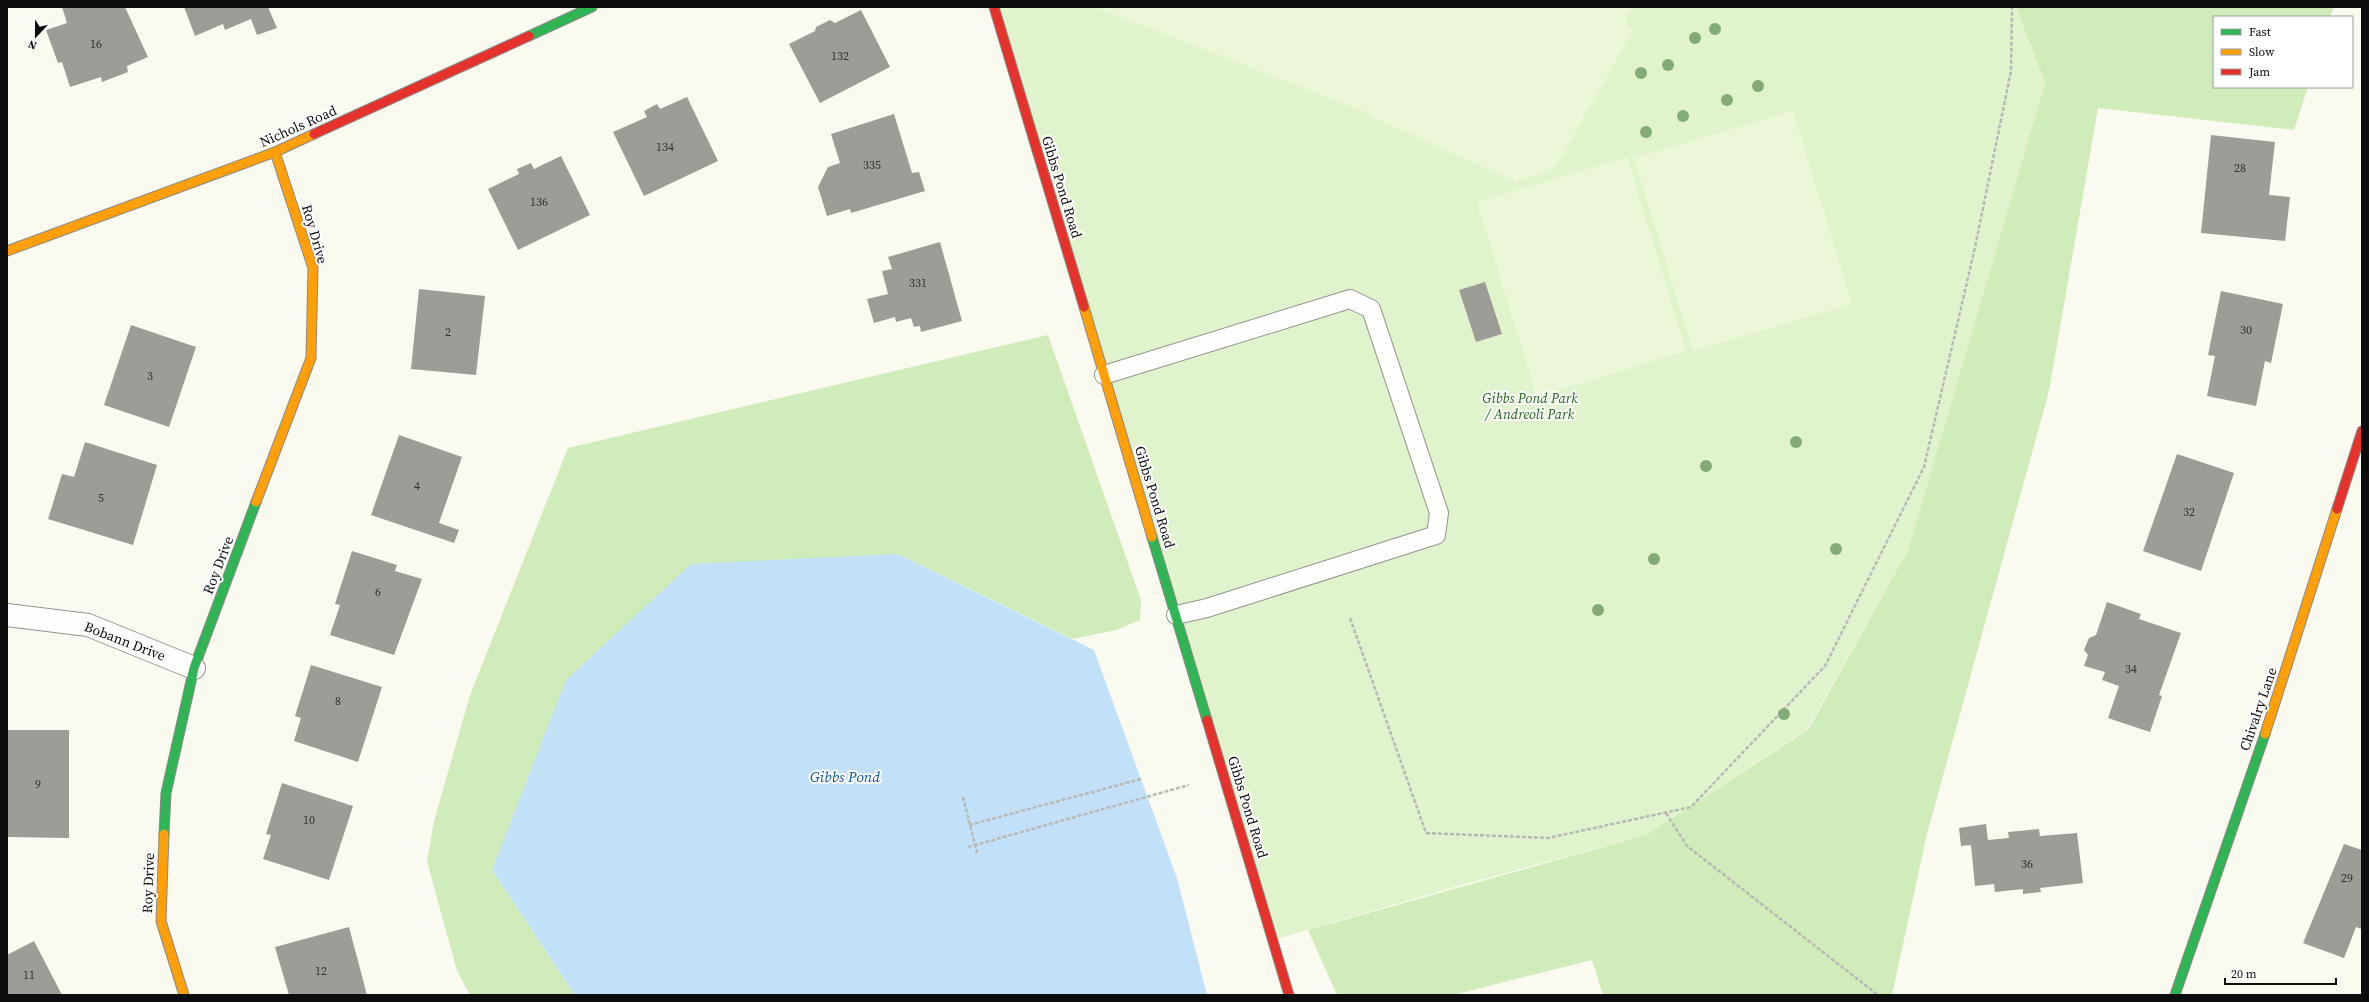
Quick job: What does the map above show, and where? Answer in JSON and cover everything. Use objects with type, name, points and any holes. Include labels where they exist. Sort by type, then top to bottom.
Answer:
[{"type":"street","name":"Nichols Road","points":[[7,251],[275,152],[592,7]]},
{"type":"street","name":"Gibbs Pond Road","points":[[994,7],[1289,995]]},
{"type":"street","name":"Roy Drive","points":[[184,995],[161,921],[166,793],[194,668],[311,358],[313,268],[275,152]]},
{"type":"street","name":"Chivalry Lane","points":[[2175,995],[2277,699],[2362,431]]},
{"type":"street","name":"Bobann Drive","points":[[7,615],[88,625],[194,668]]},
{"type":"lane","points":[[1104,375],[1350,299],[1371,309],[1439,513],[1436,535],[1207,608],[1176,615]]},
{"type":"path","points":[[1350,618],[1426,833],[1548,838],[1691,807],[1826,666],[1924,467],[1974,252],[2011,71],[2012,7]]},
{"type":"path","points":[[969,825],[1141,779]]},
{"type":"path","points":[[968,847],[1188,785]]},
{"type":"path","points":[[963,797],[977,853]]},
{"type":"path","points":[[1666,813],[1687,846],[1878,995]]},
{"type":"green space","name":"Gibbs Pond Park / Andreoli Park","points":[[994,7],[2016,7],[2045,83],[1908,550],[1807,730],[1646,835],[1458,886],[1273,940]]},
{"type":"green space","points":[[1095,7],[1633,7],[1625,21],[1633,31],[1555,168],[1517,182],[1374,118],[1368,113]]},
{"type":"green space","points":[[2016,7],[2334,7],[2330,16],[2213,16],[2213,88],[2308,88],[2294,130],[2098,108],[2049,391],[1927,834],[1892,995],[1603,995],[1592,960],[1453,995],[1337,995],[1308,930],[1646,835],[1808,730],[1908,550],[2045,83]]},
{"type":"green space","points":[[1793,111],[1852,304],[1693,351],[1634,158]]},
{"type":"green space","points":[[1627,157],[1686,351],[1537,397],[1477,202]]},
{"type":"green space","points":[[1048,335],[1141,600],[1140,620],[1116,630],[1073,639],[898,554],[492,870],[575,995],[470,995],[457,971],[427,861],[434,821],[470,695],[568,448]]},
{"type":"water","name":"Gibbs Pond","points":[[898,554],[1094,650],[1177,878],[1207,995],[575,995],[492,870],[566,680],[691,564]]},
{"type":"building","points":[[62,7],[125,7],[148,57],[127,66],[128,72],[102,82],[101,77],[70,87],[62,62],[58,63],[46,30],[67,23]]},
{"type":"building","points":[[184,7],[268,7],[277,28],[257,35],[251,19],[225,30],[223,24],[195,36]]},
{"type":"building","points":[[861,10],[890,67],[820,103],[789,44],[815,31],[816,27],[830,20],[835,23]]},
{"type":"building","points":[[687,97],[718,161],[644,196],[613,132],[647,117],[644,111],[657,104],[660,109]]},
{"type":"building","points":[[894,114],[912,173],[919,172],[925,191],[851,213],[850,209],[827,216],[818,187],[828,167],[840,163],[831,134]]},
{"type":"building","points":[[2211,135],[2275,142],[2269,195],[2290,197],[2285,241],[2201,233]]},
{"type":"building","points":[[561,156],[590,215],[518,250],[488,189],[519,174],[517,169],[531,163],[534,169]]},
{"type":"building","points":[[940,242],[962,321],[921,332],[920,326],[914,327],[911,318],[896,322],[895,317],[874,323],[867,299],[888,294],[882,271],[892,269],[888,257]]},
{"type":"building","points":[[1485,282],[1502,334],[1476,342],[1459,290]]},
{"type":"building","points":[[419,289],[485,296],[476,375],[411,369]]},
{"type":"building","points":[[2221,291],[2283,304],[2271,363],[2265,361],[2256,406],[2207,396],[2215,356],[2208,355]]},
{"type":"building","points":[[131,325],[196,347],[169,427],[104,405]]},
{"type":"building","points":[[399,435],[462,457],[439,523],[459,530],[454,543],[371,515]]},
{"type":"building","points":[[85,442],[157,465],[133,545],[48,519],[62,474],[74,477]]},
{"type":"building","points":[[2177,454],[2234,473],[2201,571],[2143,551]]},
{"type":"building","points":[[352,551],[397,565],[395,571],[422,579],[394,655],[330,635],[340,605],[335,604]]},
{"type":"building","points":[[2107,602],[2141,614],[2139,619],[2181,633],[2159,695],[2162,696],[2150,732],[2108,718],[2119,686],[2102,680],[2105,672],[2084,666],[2088,655],[2084,650],[2089,638],[2096,635]]},
{"type":"building","points":[[311,665],[382,687],[358,762],[294,741],[301,718],[295,716]]},
{"type":"building","points":[[7,730],[69,730],[69,838],[7,837]]},
{"type":"building","points":[[282,783],[353,806],[329,880],[263,859],[271,835],[266,834]]},
{"type":"building","points":[[1986,824],[1988,840],[2009,838],[2008,832],[2039,829],[2040,836],[2077,833],[2083,883],[2040,888],[2041,892],[2023,894],[2023,889],[1995,892],[1994,884],[1975,886],[1971,845],[1961,846],[1959,828]]},
{"type":"building","points":[[2344,844],[2362,850],[2362,929],[2356,927],[2344,958],[2303,943]]},
{"type":"building","points":[[349,927],[367,995],[289,995],[275,947]]},
{"type":"building","points":[[34,941],[62,995],[7,995],[7,955]]},
{"type":"traffic: fast","points":[[529,36],[592,7]]},
{"type":"traffic: fast","points":[[164,834],[166,793],[194,668],[256,502]]},
{"type":"traffic: fast","points":[[1152,537],[1207,720]]},
{"type":"traffic: fast","points":[[2175,995],[2265,734]]},
{"type":"traffic: slow","points":[[7,251],[275,152],[314,134]]},
{"type":"traffic: slow","points":[[256,502],[311,358],[313,268],[275,152]]},
{"type":"traffic: slow","points":[[1084,307],[1152,537]]},
{"type":"traffic: slow","points":[[2265,734],[2337,509]]},
{"type":"traffic: slow","points":[[164,834],[161,921],[184,995]]},
{"type":"traffic: jam","points":[[994,7],[1084,307]]},
{"type":"traffic: jam","points":[[314,134],[529,36]]},
{"type":"traffic: jam","points":[[2337,509],[2362,431]]},
{"type":"traffic: jam","points":[[1207,720],[1289,995]]}]
